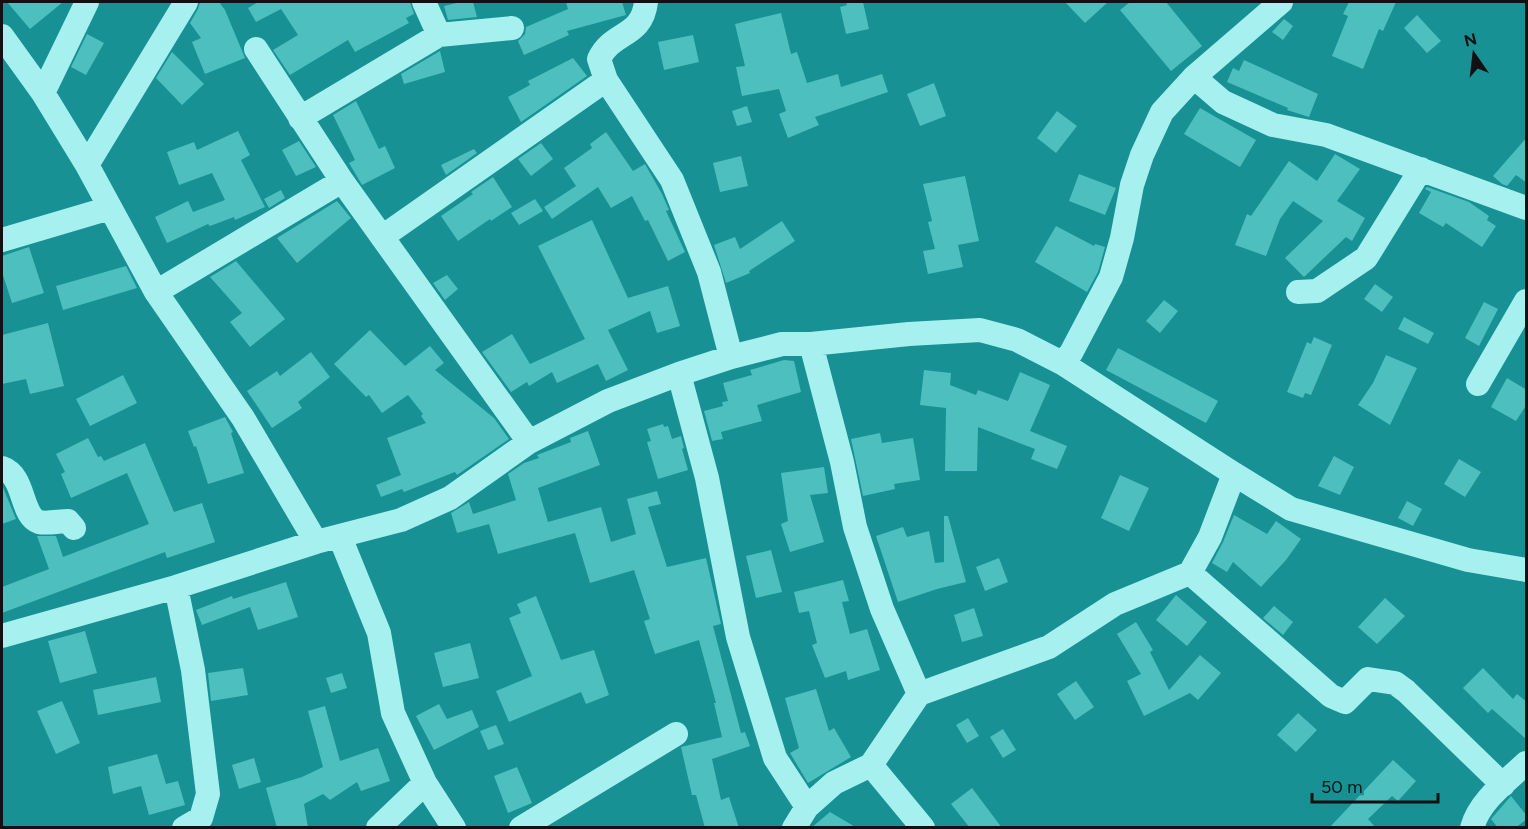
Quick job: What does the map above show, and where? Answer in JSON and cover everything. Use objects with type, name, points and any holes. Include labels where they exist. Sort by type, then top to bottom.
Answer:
[{"type":"street","points":[[43,93],[87,2]]},
{"type":"street","points":[[87,165],[186,2]]},
{"type":"street","points":[[424,2],[439,35]]},
{"type":"street","points":[[646,2],[639,24],[604,48],[599,59],[606,80],[672,180],[709,272],[731,357]]},
{"type":"street","points":[[1062,363],[1071,353],[1111,277],[1122,237],[1132,185],[1142,154],[1162,112],[1194,77],[1281,2]]},
{"type":"street","points":[[300,118],[439,35],[512,28]]},
{"type":"street","points":[[2,36],[43,93],[87,165],[156,292],[243,418],[316,542]]},
{"type":"street","points":[[256,49],[342,181],[529,441]]},
{"type":"street","points":[[1194,77],[1223,102],[1273,125],[1326,135],[1527,208]]},
{"type":"street","points":[[382,237],[606,80]]},
{"type":"street","points":[[1299,292],[1317,291],[1366,258],[1420,169]]},
{"type":"street","points":[[156,292],[342,181]]},
{"type":"street","points":[[2,240],[110,208]]},
{"type":"street","points":[[1478,384],[1527,301]]},
{"type":"street","points":[[2,636],[176,587],[316,542],[401,520],[450,498],[529,441],[608,401],[731,357],[782,344],[811,344],[909,334],[980,330],[1017,340],[1062,363],[1291,509],[1468,560],[1527,570]]},
{"type":"street","points":[[811,344],[842,462],[855,527],[882,609],[919,694]]},
{"type":"street","points":[[679,374],[707,478],[738,637],[775,758],[807,807]]},
{"type":"street","points":[[2,468],[10,472],[17,481],[31,517],[39,522],[68,521],[74,528]]},
{"type":"street","points":[[794,828],[807,807],[834,783],[871,765],[919,694],[1049,647],[1115,604],[1190,573],[1210,537],[1234,474]]},
{"type":"street","points":[[340,537],[379,633],[393,713],[425,783],[454,828]]},
{"type":"street","points":[[1190,573],[1330,696],[1345,702],[1368,679],[1395,683],[1503,784]]},
{"type":"street","points":[[176,587],[193,670],[208,794],[201,818],[184,828]]},
{"type":"street","points":[[521,828],[676,734]]},
{"type":"street","points":[[1472,828],[1475,816],[1503,784],[1527,763]]},
{"type":"street","points":[[871,765],[923,828]]},
{"type":"street","points":[[378,828],[425,783]]},
{"type":"building","points":[[7,2],[63,2],[30,29]]},
{"type":"building","points":[[200,2],[219,2],[225,10],[245,58],[205,74],[192,42],[201,38],[190,23]]},
{"type":"building","points":[[258,2],[410,2],[414,14],[406,18],[409,23],[355,52],[348,40],[290,75],[273,50],[298,35],[281,9],[256,22],[248,8]]},
{"type":"building","points":[[473,2],[477,17],[448,20],[444,6]]},
{"type":"building","points":[[566,2],[622,2],[626,15],[567,31],[569,35],[524,55],[518,41],[525,34],[526,27],[568,9]]},
{"type":"building","points":[[846,2],[863,2],[869,29],[846,34],[840,7],[847,5]]},
{"type":"building","points":[[1065,2],[1108,2],[1085,23]]},
{"type":"building","points":[[1130,2],[1166,2],[1202,46],[1171,71],[1120,10]]},
{"type":"building","points":[[1349,2],[1396,2],[1383,31],[1379,29],[1363,69],[1332,56],[1348,16],[1343,14]]},
{"type":"building","points":[[781,13],[791,54],[797,52],[807,83],[838,74],[841,87],[882,74],[888,92],[815,117],[819,125],[788,138],[779,114],[786,111],[779,89],[742,96],[736,67],[745,66],[735,24]]},
{"type":"building","points":[[1417,15],[1441,41],[1427,53],[1404,28]]},
{"type":"building","points":[[1284,19],[1293,26],[1283,40],[1272,32]]},
{"type":"building","points":[[87,34],[104,43],[86,75],[71,67]]},
{"type":"building","points":[[693,35],[699,62],[664,70],[658,42]]},
{"type":"building","points":[[440,51],[445,72],[404,84],[401,74]]},
{"type":"building","points":[[172,52],[204,84],[182,105],[156,78]]},
{"type":"building","points":[[573,58],[587,76],[521,122],[508,97],[530,85],[528,81]]},
{"type":"building","points":[[1244,60],[1318,94],[1309,117],[1287,110],[1288,108],[1227,82],[1233,68],[1239,71]]},
{"type":"building","points":[[934,83],[946,116],[920,126],[907,94]]},
{"type":"building","points":[[356,101],[379,149],[385,146],[395,168],[362,185],[349,163],[355,160],[333,115]]},
{"type":"building","points":[[747,106],[752,122],[737,126],[732,111]]},
{"type":"building","points":[[1200,108],[1256,140],[1240,167],[1184,134]]},
{"type":"building","points":[[1057,111],[1077,126],[1056,153],[1037,138]]},
{"type":"building","points":[[238,131],[250,155],[241,160],[265,207],[235,220],[234,217],[210,226],[208,224],[167,243],[155,217],[188,201],[193,212],[225,200],[212,173],[179,185],[167,152],[194,142],[197,150]]},
{"type":"building","points":[[606,132],[633,171],[645,164],[662,194],[669,210],[666,211],[685,252],[668,261],[648,220],[645,221],[632,196],[611,208],[598,187],[552,219],[544,207],[576,186],[564,168],[592,148],[590,144]]},
{"type":"building","points":[[1527,137],[1527,183],[1516,175],[1507,186],[1502,184],[1493,176]]},
{"type":"building","points":[[299,141],[316,167],[296,176],[282,150]]},
{"type":"building","points":[[541,143],[553,159],[531,176],[518,159]]},
{"type":"building","points":[[474,149],[477,153],[446,175],[441,165]]},
{"type":"building","points":[[1335,154],[1360,169],[1337,201],[1365,218],[1352,241],[1346,237],[1304,277],[1285,258],[1323,221],[1293,201],[1280,219],[1266,256],[1235,245],[1247,214],[1251,216],[1289,161],[1317,181]]},
{"type":"building","points":[[741,156],[748,186],[720,192],[713,163]]},
{"type":"building","points":[[1079,174],[1116,188],[1105,215],[1069,201]]},
{"type":"building","points":[[965,176],[979,241],[958,245],[963,267],[928,274],[923,251],[935,249],[928,222],[932,221],[923,184]]},
{"type":"building","points":[[493,177],[512,207],[458,241],[441,216]]},
{"type":"building","points":[[1427,187],[1469,202],[1489,216],[1487,220],[1496,226],[1482,247],[1446,223],[1443,227],[1419,213],[1431,192],[1425,189]]},
{"type":"building","points":[[281,190],[285,198],[269,208],[264,199]]},
{"type":"building","points":[[535,199],[543,211],[519,225],[511,213]]},
{"type":"building","points":[[337,201],[351,218],[297,263],[277,238]]},
{"type":"building","points":[[592,220],[628,298],[668,286],[680,326],[657,333],[650,311],[608,330],[628,370],[606,381],[598,364],[557,383],[552,372],[529,386],[527,382],[511,392],[482,352],[512,334],[530,364],[585,339],[538,246]]},
{"type":"building","points":[[782,221],[795,241],[749,271],[750,273],[726,283],[714,245],[735,237],[740,249]]},
{"type":"building","points":[[1056,226],[1094,246],[1095,244],[1105,247],[1098,272],[1087,292],[1035,262]]},
{"type":"building","points":[[29,247],[44,293],[12,303],[2,272],[2,256]]},
{"type":"building","points":[[236,261],[285,319],[250,347],[230,322],[242,313],[210,277]]},
{"type":"building","points":[[126,266],[137,288],[63,310],[56,286]]},
{"type":"building","points":[[447,275],[458,289],[445,300],[433,283]]},
{"type":"building","points":[[1375,284],[1393,297],[1382,312],[1364,299]]},
{"type":"building","points":[[1164,300],[1178,311],[1160,333],[1146,321]]},
{"type":"building","points":[[1484,302],[1498,309],[1479,346],[1465,338]]},
{"type":"building","points":[[1404,317],[1434,333],[1428,344],[1398,329]]},
{"type":"building","points":[[48,323],[64,386],[30,394],[26,379],[2,384],[2,335]]},
{"type":"building","points":[[370,330],[405,366],[430,346],[444,363],[435,370],[494,418],[509,439],[457,475],[455,472],[404,492],[402,489],[381,497],[376,485],[401,475],[387,438],[426,423],[421,416],[423,414],[408,395],[382,413],[369,395],[366,397],[334,364]]},
{"type":"building","points":[[1314,337],[1332,345],[1311,395],[1305,393],[1303,398],[1287,392],[1307,342],[1311,344]]},
{"type":"building","points":[[1118,348],[1218,401],[1206,423],[1106,370]]},
{"type":"building","points":[[311,352],[330,377],[298,402],[302,408],[272,428],[247,391],[277,371],[280,376]]},
{"type":"building","points":[[1386,355],[1417,368],[1390,425],[1358,405],[1373,383]]},
{"type":"building","points":[[784,360],[794,361],[801,392],[757,405],[762,421],[721,432],[723,439],[712,441],[704,411],[723,406],[722,402],[728,401],[723,383],[752,375],[750,370]]},
{"type":"building","points":[[924,370],[951,373],[950,385],[976,395],[978,390],[1008,401],[1020,372],[1050,385],[1030,431],[1067,446],[1057,469],[1031,459],[1035,449],[978,427],[977,471],[945,471],[946,408],[920,405]]},
{"type":"building","points":[[123,375],[137,403],[90,426],[76,399]]},
{"type":"building","points":[[1507,378],[1527,390],[1527,404],[1516,421],[1491,407]]},
{"type":"building","points":[[225,417],[233,432],[231,433],[244,473],[208,484],[196,446],[194,447],[188,431]]},
{"type":"building","points":[[663,424],[664,427],[668,426],[672,439],[681,436],[688,470],[658,479],[647,442],[651,441],[647,429]]},
{"type":"building","points":[[588,431],[600,465],[538,488],[548,522],[601,507],[611,542],[636,534],[627,499],[657,491],[661,504],[648,507],[667,567],[706,558],[721,624],[713,626],[741,733],[745,732],[750,746],[712,759],[721,800],[729,797],[739,828],[705,828],[696,795],[692,795],[681,747],[722,737],[714,703],[716,703],[699,640],[655,654],[644,621],[650,619],[634,570],[590,583],[575,533],[498,554],[489,524],[457,533],[451,513],[469,502],[473,514],[516,500],[508,474],[524,463],[539,458],[537,455],[571,442],[570,438]]},
{"type":"building","points":[[880,433],[882,443],[913,438],[920,480],[894,484],[895,489],[863,496],[851,439]]},
{"type":"building","points":[[88,438],[98,457],[101,456],[104,461],[145,443],[174,512],[202,503],[215,542],[167,558],[165,552],[2,613],[2,587],[49,569],[37,536],[56,536],[63,557],[149,524],[127,473],[71,498],[61,474],[65,472],[56,454]]},
{"type":"building","points":[[1334,456],[1354,467],[1340,495],[1318,486]]},
{"type":"building","points":[[1459,459],[1481,472],[1465,497],[1444,484]]},
{"type":"building","points":[[824,467],[828,493],[810,495],[824,542],[790,552],[781,524],[788,521],[781,473]]},
{"type":"building","points":[[1120,475],[1149,488],[1129,531],[1101,518]]},
{"type":"building","points":[[2,485],[16,519],[2,524]]},
{"type":"building","points":[[1407,501],[1422,509],[1413,526],[1398,518]]},
{"type":"building","points":[[1234,515],[1267,534],[1276,521],[1301,539],[1286,560],[1261,587],[1233,562],[1227,572],[1212,563]]},
{"type":"building","points":[[944,516],[948,516],[966,582],[898,602],[876,536],[903,527],[907,537],[929,531],[935,563],[944,562]]},
{"type":"building","points":[[771,550],[782,592],[756,598],[746,556]]},
{"type":"building","points":[[999,558],[1008,582],[985,591],[976,567]]},
{"type":"building","points":[[843,580],[849,601],[842,602],[850,634],[867,629],[880,670],[848,680],[846,671],[825,678],[812,645],[817,643],[809,611],[799,613],[794,592]]},
{"type":"building","points":[[286,582],[298,617],[258,630],[250,607],[202,625],[196,610],[232,596],[233,599]]},
{"type":"building","points":[[1176,595],[1207,622],[1187,646],[1156,620]]},
{"type":"building","points":[[536,596],[561,660],[594,650],[609,695],[586,704],[581,692],[509,722],[496,691],[532,676],[509,618],[521,613],[517,604]]},
{"type":"building","points":[[1385,598],[1405,616],[1377,644],[1358,627]]},
{"type":"building","points":[[1274,606],[1293,622],[1283,635],[1263,618]]},
{"type":"building","points":[[974,608],[983,636],[962,642],[954,615]]},
{"type":"building","points":[[1136,622],[1153,650],[1150,652],[1169,690],[1200,655],[1221,673],[1198,700],[1190,693],[1144,716],[1127,681],[1141,674],[1117,634]]},
{"type":"building","points":[[85,631],[97,673],[60,683],[48,641]]},
{"type":"building","points":[[470,643],[479,678],[443,687],[434,653]]},
{"type":"building","points":[[243,668],[248,695],[211,701],[208,673]]},
{"type":"building","points":[[1483,668],[1513,699],[1517,694],[1527,702],[1527,740],[1492,709],[1488,713],[1463,688]]},
{"type":"building","points":[[342,673],[347,688],[331,693],[326,678]]},
{"type":"building","points":[[156,677],[161,702],[98,715],[93,690]]},
{"type":"building","points":[[1076,681],[1094,707],[1075,720],[1057,694]]},
{"type":"building","points":[[816,689],[829,731],[834,728],[851,757],[808,783],[790,753],[799,748],[785,698]]},
{"type":"building","points":[[62,701],[80,743],[56,754],[37,711]]},
{"type":"building","points":[[439,704],[447,719],[472,710],[479,727],[434,750],[416,716]]},
{"type":"building","points":[[325,706],[340,761],[378,748],[390,781],[361,791],[357,782],[330,800],[323,794],[304,804],[308,828],[277,828],[266,788],[302,777],[323,767],[308,711]]},
{"type":"building","points":[[1298,713],[1317,730],[1296,752],[1277,735]]},
{"type":"building","points":[[968,718],[979,736],[967,743],[956,725]]},
{"type":"building","points":[[496,725],[504,744],[488,750],[480,731]]},
{"type":"building","points":[[1003,729],[1016,750],[1003,758],[990,737]]},
{"type":"building","points":[[157,754],[166,784],[178,781],[185,805],[149,815],[141,786],[113,794],[108,767]]},
{"type":"building","points":[[254,758],[261,782],[239,789],[232,765]]},
{"type":"building","points":[[1393,760],[1416,781],[1398,801],[1392,796],[1368,819],[1376,828],[1329,828]]},
{"type":"building","points":[[517,767],[532,803],[508,813],[494,776]]},
{"type":"building","points":[[972,788],[1002,828],[970,828],[951,804]]},
{"type":"building","points":[[1511,796],[1527,819],[1515,828],[1498,828],[1491,819]]},
{"type":"building","points":[[830,812],[857,828],[811,828]]}]
